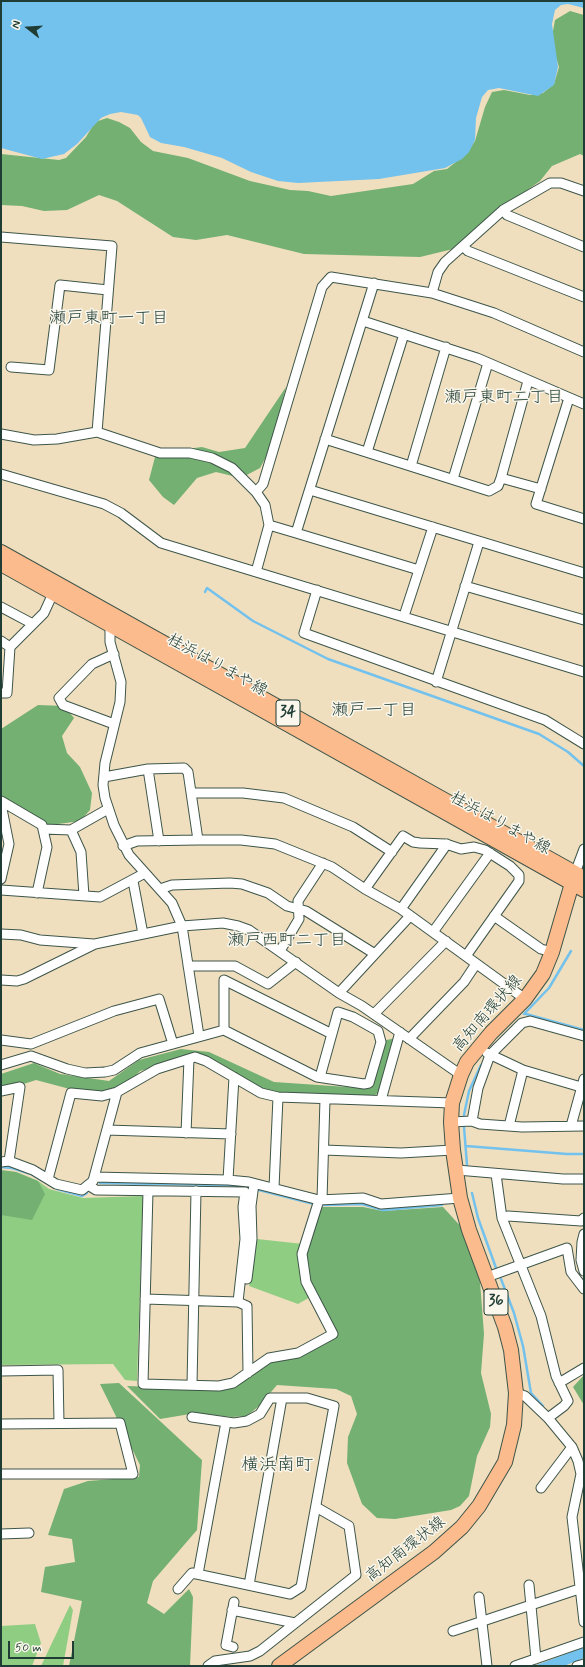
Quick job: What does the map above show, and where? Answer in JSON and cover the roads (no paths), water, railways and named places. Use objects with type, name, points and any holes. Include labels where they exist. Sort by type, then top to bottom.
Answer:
[{"type":"main road","name":"桂浜はりまや線","points":[[1,552],[55,589]]},
{"type":"main road","name":"桂浜はりまや線","points":[[1,564],[55,589],[577,878],[584,890]]},
{"type":"main road","name":"高知南環状線","points":[[279,1666],[434,1552],[462,1527],[480,1506],[505,1462],[514,1425],[516,1393],[511,1350],[505,1327],[460,1198],[453,1150],[451,1122],[452,1103],[461,1075],[479,1046],[525,999],[543,974],[577,878]]},
{"type":"street","points":[[432,293],[438,272],[445,262],[503,210],[550,183],[561,183],[584,191]]},
{"type":"street","points":[[503,210],[507,215],[584,247]]},
{"type":"street","points":[[1,237],[83,242],[112,246],[97,432]]},
{"type":"street","points":[[463,246],[468,251],[584,297]]},
{"type":"street","points":[[256,492],[263,484],[322,287],[331,277],[432,293],[494,313],[584,352]]},
{"type":"street","points":[[296,533],[374,283]]},
{"type":"street","points":[[11,367],[49,370],[60,285],[108,290]]},
{"type":"street","points":[[363,321],[446,347],[488,363],[584,404]]},
{"type":"street","points":[[368,452],[404,334]]},
{"type":"street","points":[[411,466],[446,347]]},
{"type":"street","points":[[453,479],[488,363]]},
{"type":"street","points":[[325,439],[489,491],[498,486],[501,478],[528,381]]},
{"type":"street","points":[[569,398],[536,504],[584,519]]},
{"type":"street","points":[[1,434],[34,440],[57,439],[97,432],[160,453],[190,454],[212,458],[232,468],[256,492],[264,506],[269,525],[256,572]]},
{"type":"street","points":[[1,474],[104,504],[121,513],[161,543],[584,672]]},
{"type":"street","points":[[501,478],[541,489]]},
{"type":"street","points":[[310,490],[584,573]]},
{"type":"street","points":[[269,525],[419,570]]},
{"type":"street","points":[[404,616],[432,528]]},
{"type":"street","points":[[436,682],[479,542]]},
{"type":"street","points":[[466,586],[584,620]]},
{"type":"street","points":[[1,693],[7,693],[10,647],[44,613],[55,589]]},
{"type":"street","points":[[317,590],[304,633],[436,682],[545,720],[584,744]]},
{"type":"street","points":[[1,606],[33,624]]},
{"type":"street","points":[[110,619],[110,642],[121,682],[120,702],[114,724],[104,776],[108,809],[128,855],[172,903],[182,926],[199,1036]]},
{"type":"street","points":[[1,641],[10,647]]},
{"type":"street","points":[[114,654],[92,664],[59,698],[63,705],[114,724]]},
{"type":"street","points":[[104,776],[148,769],[184,768],[188,772],[198,840]]},
{"type":"street","points":[[148,769],[159,841]]},
{"type":"street","points":[[191,793],[243,793],[284,798],[353,827],[392,852]]},
{"type":"street","points":[[1,803],[42,825],[47,847],[37,893]]},
{"type":"street","points":[[1,803],[9,844],[1,879]]},
{"type":"street","points":[[43,828],[71,830],[108,809]]},
{"type":"street","points":[[71,830],[81,852],[84,896]]},
{"type":"street","points":[[364,889],[403,836],[413,842],[447,844],[461,849],[474,847],[490,853],[510,866],[519,876],[519,881],[466,956]]},
{"type":"street","points":[[123,846],[137,841],[198,840],[241,840],[275,844],[332,867],[364,889],[401,909],[525,999]]},
{"type":"street","points":[[401,909],[447,844]]},
{"type":"street","points":[[577,878],[584,849]]},
{"type":"street","points":[[433,932],[490,853]]},
{"type":"street","points":[[280,950],[299,919],[298,901],[323,863]]},
{"type":"street","points":[[1,890],[100,897],[133,881],[144,873]]},
{"type":"street","points":[[133,881],[143,934]]},
{"type":"street","points":[[160,889],[172,885],[236,884],[258,889],[287,906],[306,911],[375,954]]},
{"type":"street","points":[[339,993],[410,916]]},
{"type":"street","points":[[494,916],[541,949],[552,952]]},
{"type":"street","points":[[1,980],[17,981],[24,979],[95,944],[182,926],[223,923],[238,926],[249,930],[280,950],[339,993],[374,1014],[461,1075]]},
{"type":"street","points":[[1,934],[22,935],[40,940],[95,944]]},
{"type":"street","points":[[374,1014],[446,941]]},
{"type":"street","points":[[188,966],[234,966],[268,984],[296,962]]},
{"type":"street","points":[[409,1039],[464,982],[476,964]]},
{"type":"street","points":[[224,1030],[224,980],[332,1034]]},
{"type":"street","points":[[1,1040],[31,1044],[114,1011],[159,999],[173,1044]]},
{"type":"street","points":[[1,1065],[31,1056],[67,1069],[85,1073],[98,1073],[114,1070],[140,1053],[224,1030],[320,1077],[364,1084],[369,1083],[381,1042],[378,1031],[353,1017],[338,1012],[320,1077]]},
{"type":"street","points":[[472,1121],[478,1088],[490,1055],[522,1023],[530,1021],[584,1036]]},
{"type":"street","points":[[381,1100],[400,1032]]},
{"type":"street","points":[[31,1044],[31,1056]]},
{"type":"street","points":[[479,1046],[490,1055],[524,1070],[583,1083],[571,1126]]},
{"type":"street","points":[[48,1179],[71,1094],[102,1096],[117,1092],[157,1069],[189,1059],[200,1058],[261,1093],[278,1097],[452,1103]]},
{"type":"street","points":[[186,1133],[189,1059]]},
{"type":"street","points":[[509,1126],[524,1070]]},
{"type":"street","points":[[228,1180],[234,1077]]},
{"type":"street","points":[[1,1091],[20,1087],[5,1161],[33,1170],[56,1184],[80,1190],[91,1181],[117,1092]]},
{"type":"street","points":[[274,1188],[278,1097]]},
{"type":"street","points":[[148,1191],[143,1384],[219,1386],[233,1382],[269,1358],[298,1353],[332,1334],[306,1282],[302,1254],[321,1200],[325,1099]]},
{"type":"street","points":[[451,1122],[472,1121],[480,1124],[509,1126],[584,1126]]},
{"type":"street","points":[[107,1130],[231,1134]]},
{"type":"street","points":[[324,1150],[401,1153],[453,1150]]},
{"type":"street","points":[[457,1170],[496,1174],[584,1179]]},
{"type":"street","points":[[496,1174],[502,1218],[541,1316],[559,1383],[568,1401],[564,1406],[548,1418]]},
{"type":"street","points":[[91,1181],[228,1180],[274,1188],[321,1200],[363,1198],[381,1204],[460,1198]]},
{"type":"street","points":[[91,1181],[96,1190],[245,1192],[243,1207],[245,1239],[238,1302]]},
{"type":"street","points":[[247,1279],[252,1239],[251,1206],[254,1184]]},
{"type":"street","points":[[192,1385],[196,1191]]},
{"type":"street","points":[[502,1218],[508,1216],[581,1221],[584,1218]]},
{"type":"street","points":[[584,1234],[582,1242],[582,1260],[584,1271]]},
{"type":"street","points":[[487,1277],[567,1248],[571,1272],[584,1289]]},
{"type":"street","points":[[145,1299],[238,1302],[247,1306],[248,1373]]},
{"type":"street","points":[[559,1383],[584,1368]]},
{"type":"street","points":[[1,1371],[58,1370],[59,1423]]},
{"type":"street","points":[[516,1393],[525,1396],[548,1418],[572,1447],[578,1461],[581,1474],[572,1517],[584,1622]]},
{"type":"street","points":[[178,1589],[192,1573],[290,1594],[301,1587],[334,1406],[307,1398],[270,1398],[260,1414],[254,1418],[241,1422],[226,1422],[192,1417]]},
{"type":"street","points":[[249,1585],[282,1398]]},
{"type":"street","points":[[198,1574],[226,1422]]},
{"type":"street","points":[[1,1424],[120,1423],[133,1474],[1,1474]]},
{"type":"street","points":[[541,1488],[572,1447]]},
{"type":"street","points":[[208,1666],[215,1661],[250,1656],[260,1651],[356,1574],[349,1526],[316,1507]]},
{"type":"street","points":[[1,1534],[29,1533]]},
{"type":"street","points":[[529,1585],[536,1659]]},
{"type":"street","points":[[453,1631],[579,1588]]},
{"type":"street","points":[[479,1597],[487,1666]]},
{"type":"street","points":[[233,1647],[226,1645],[233,1606],[296,1623]]},
{"type":"street","points":[[514,1666],[584,1642]]},
{"type":"street","points":[[577,1666],[584,1664]]},
{"type":"water","points":[[1,1],[584,1],[584,8],[568,4],[561,5],[555,10],[552,24],[558,67],[554,85],[538,96],[499,88],[488,90],[482,97],[476,118],[475,140],[469,152],[462,159],[445,168],[379,179],[298,183],[278,181],[251,172],[222,158],[184,147],[161,143],[150,137],[138,115],[121,112],[110,114],[101,118],[77,144],[64,154],[42,159],[1,148]]},
{"type":"water","points":[[584,1647],[584,1658],[564,1666],[534,1666]]},
{"type":"waterway","points":[[205,592],[207,588],[253,621],[328,659],[539,734],[568,752],[584,766]]},
{"type":"waterway","points":[[524,1014],[549,988],[571,951]]},
{"type":"waterway","points":[[526,1014],[584,1030]]},
{"type":"waterway","points":[[464,1115],[469,1091],[481,1065]]},
{"type":"waterway","points":[[464,1127],[467,1165]]},
{"type":"waterway","points":[[466,1146],[584,1154]]},
{"type":"waterway","points":[[1,1167],[12,1168],[31,1174],[57,1189],[82,1196],[87,1193]]},
{"type":"waterway","points":[[100,1183],[227,1185],[250,1188]]},
{"type":"waterway","points":[[259,1190],[314,1204]]},
{"type":"waterway","points":[[472,1193],[478,1218],[496,1268]]},
{"type":"waterway","points":[[324,1205],[362,1204],[383,1210],[442,1205]]},
{"type":"waterway","points":[[501,1279],[514,1313],[523,1346],[531,1393],[543,1406]]},
{"type":"district","name":"瀬戸東町一丁目","points":[[109,319]]},
{"type":"district","name":"瀬戸東町二丁目","points":[[504,398]]},
{"type":"district","name":"瀬戸一丁目","points":[[374,711]]},
{"type":"district","name":"瀬戸西町二丁目","points":[[287,941]]},
{"type":"district","name":"横浜南町","points":[[277,1466]]}]
